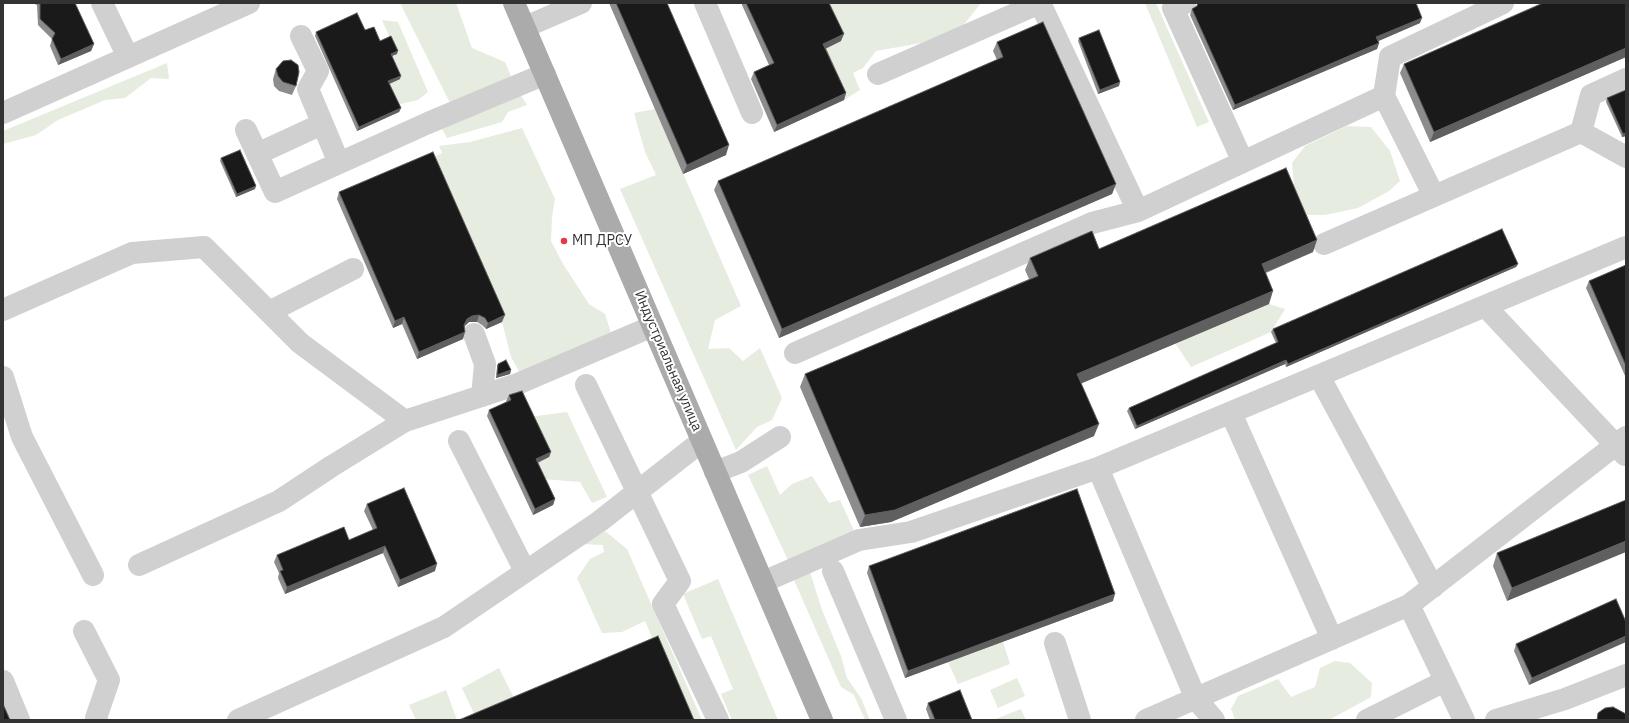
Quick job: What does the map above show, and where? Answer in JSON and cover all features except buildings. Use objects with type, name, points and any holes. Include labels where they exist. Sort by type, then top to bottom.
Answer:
[{"type":"main road","name":"Индустриальная улица","points":[[514,3],[822,720]]},
{"type":"lane","points":[[102,3],[128,57]]},
{"type":"lane","points":[[3,113],[248,3]]},
{"type":"lane","points":[[525,27],[581,3]]},
{"type":"lane","points":[[705,3],[752,113]]},
{"type":"lane","points":[[878,74],[1040,3],[1138,211]]},
{"type":"lane","points":[[1185,3],[1173,8],[1243,162]]},
{"type":"lane","points":[[1434,196],[1384,96],[1390,57],[1503,3]]},
{"type":"lane","points":[[301,36],[318,71],[308,90],[339,163]]},
{"type":"lane","points":[[246,130],[275,192],[545,74]]},
{"type":"lane","points":[[1324,244],[1581,132],[1592,95],[1626,79]]},
{"type":"lane","points":[[795,354],[1092,223],[1138,211],[1384,96]]},
{"type":"lane","points":[[257,154],[322,124]]},
{"type":"lane","points":[[1581,132],[1626,157]]},
{"type":"lane","points":[[3,310],[132,254],[204,247],[300,343],[405,421]]},
{"type":"lane","points":[[763,582],[859,540],[911,532],[1098,468],[1626,247]]},
{"type":"lane","points":[[269,312],[354,269]]},
{"type":"lane","points":[[1146,720],[1186,709],[1332,639],[1409,605],[1623,446],[1485,306]]},
{"type":"lane","points":[[139,565],[279,501],[405,421],[515,385],[653,326]]},
{"type":"lane","points":[[474,334],[485,364],[482,396]]},
{"type":"lane","points":[[1319,376],[1433,587]]},
{"type":"lane","points":[[3,377],[22,437],[93,575]]},
{"type":"lane","points":[[586,385],[680,580],[663,604],[718,720]]},
{"type":"lane","points":[[1231,413],[1332,639]]},
{"type":"lane","points":[[715,472],[742,462],[780,436]]},
{"type":"lane","points":[[459,441],[526,571]]},
{"type":"lane","points":[[238,720],[444,627],[600,520],[702,441]]},
{"type":"lane","points":[[1098,468],[1186,709],[1214,720]]},
{"type":"lane","points":[[833,571],[896,720]]},
{"type":"lane","points":[[1409,605],[1464,720]]},
{"type":"lane","points":[[84,631],[109,680],[96,718],[97,720]]},
{"type":"lane","points":[[1055,643],[1080,720]]},
{"type":"lane","points":[[1496,720],[1565,699],[1626,675]]},
{"type":"lane","points":[[3,680],[19,720]]},
{"type":"lane","points":[[1367,720],[1445,681]]},
{"type":"shaded area","points":[[400,3],[456,3],[472,48],[505,62],[512,79],[451,105]]},
{"type":"shaded area","points":[[824,3],[981,3],[962,27],[921,43],[876,51],[863,68],[853,73],[860,90],[844,100],[821,51]]},
{"type":"shaded area","points":[[1145,3],[1156,3],[1209,122],[1197,127]]},
{"type":"shaded area","points":[[382,20],[398,22],[428,92],[418,100],[396,105],[387,85],[389,57],[397,54]]},
{"type":"shaded area","points":[[167,63],[169,79],[151,78],[125,98],[105,100],[58,120],[36,135],[3,144],[3,131]]},
{"type":"shaded area","points":[[520,94],[527,105],[508,112],[502,122],[447,138],[442,129]]},
{"type":"shaded area","points":[[655,109],[741,306],[715,320],[708,349],[729,348],[743,361],[760,348],[782,398],[772,420],[757,427],[736,450],[620,189],[656,175],[645,152],[634,113]]},
{"type":"shaded area","points":[[1347,126],[1371,127],[1390,151],[1400,181],[1389,191],[1358,208],[1325,215],[1307,215],[1294,187],[1292,163],[1305,146]]},
{"type":"shaded area","points":[[522,128],[555,199],[552,217],[551,241],[563,264],[589,304],[605,314],[612,336],[520,373],[511,357],[502,322],[431,158],[442,153],[439,146],[470,142]]},
{"type":"shaded area","points":[[1269,304],[1285,309],[1271,332],[1191,367],[1175,343]]},
{"type":"shaded area","points":[[567,412],[607,497],[592,503],[580,482],[543,479],[534,464],[549,457],[529,417]]},
{"type":"shaded area","points":[[767,466],[780,495],[792,484],[812,476],[829,503],[840,500],[856,535],[788,560],[748,475]]},
{"type":"shaded area","points":[[605,531],[627,549],[702,720],[688,720],[645,621],[622,632],[602,633],[577,578],[590,559],[604,552],[603,545],[582,544]]},
{"type":"shaded area","points":[[810,572],[822,610],[841,656],[847,678],[861,698],[870,720],[865,720],[854,695],[841,687],[794,580]]},
{"type":"shaded area","points":[[718,579],[778,720],[732,720],[721,694],[733,689],[711,636],[702,639],[683,594]]},
{"type":"shaded area","points":[[1003,642],[1010,664],[958,684],[948,662]]},
{"type":"shaded area","points":[[1335,661],[1350,663],[1372,683],[1371,697],[1329,720],[1235,720],[1231,709],[1238,696],[1278,679],[1291,697],[1315,687],[1320,668]]},
{"type":"shaded area","points":[[499,668],[516,702],[476,718],[462,688]]},
{"type":"shaded area","points":[[1017,678],[1025,696],[998,708],[990,690]]},
{"type":"shaded area","points":[[446,690],[457,720],[416,720],[409,705]]},
{"type":"shaded area","points":[[1021,709],[1026,720],[993,720]]},
{"type":"place","name":"МП ДРСУ","points":[[564,241]]}]
